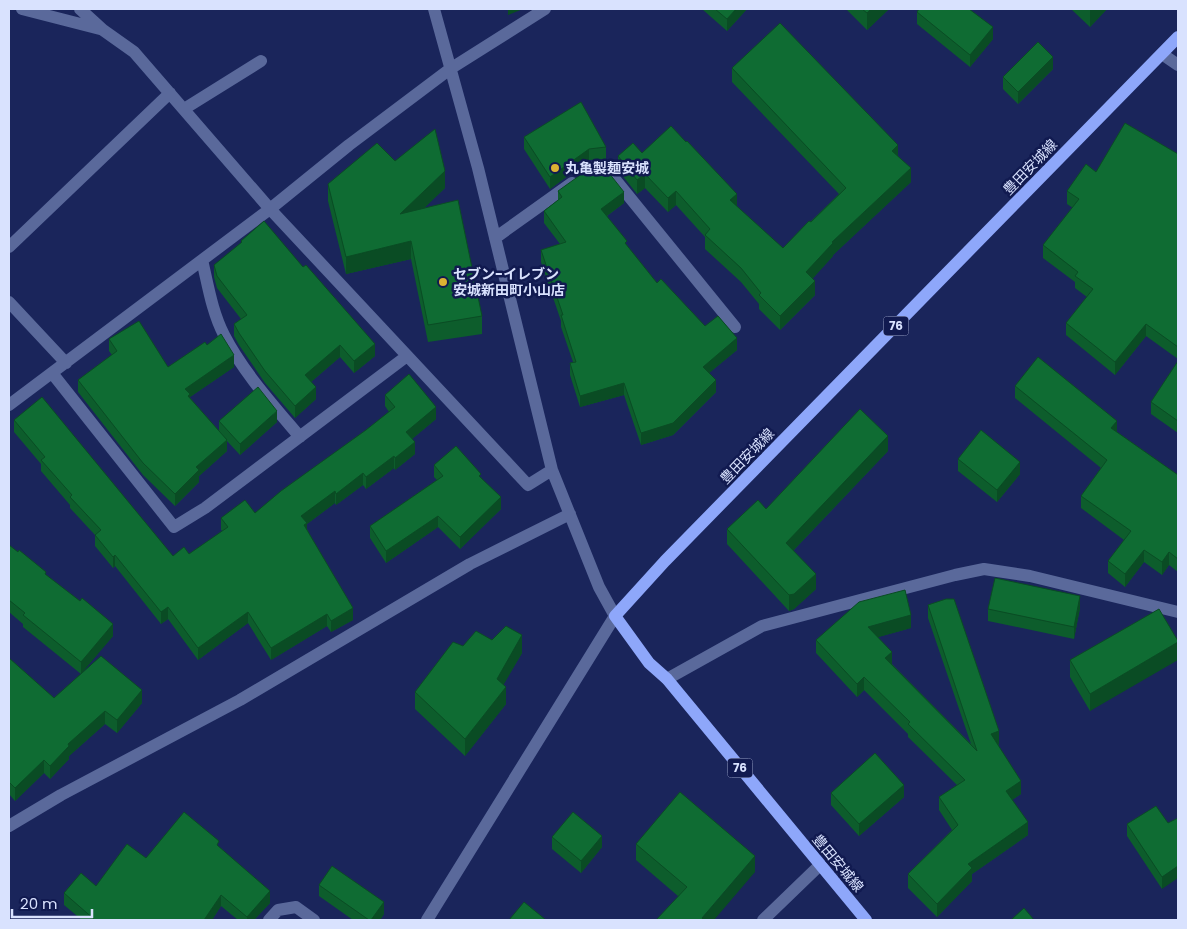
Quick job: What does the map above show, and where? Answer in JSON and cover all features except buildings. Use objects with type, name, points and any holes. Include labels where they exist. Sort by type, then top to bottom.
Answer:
[{"type":"main road","name":"豊田安城線","points":[[866,920],[667,679],[648,663],[615,616],[665,561],[1178,37]]},
{"type":"street","points":[[22,9],[103,30]]},
{"type":"street","points":[[80,9],[103,30],[134,52],[270,209],[528,485],[552,470]]},
{"type":"street","points":[[426,920],[615,616],[600,587],[552,470],[495,238],[434,9]]},
{"type":"street","points":[[9,405],[270,209],[349,145],[450,69],[545,9]]},
{"type":"street","points":[[1162,54],[1178,65]]},
{"type":"street","points":[[184,109],[261,61]]},
{"type":"street","points":[[9,247],[170,93]]},
{"type":"street","points":[[495,238],[594,167],[605,167],[735,328]]},
{"type":"street","points":[[202,260],[213,306],[224,334],[254,381],[300,437]]},
{"type":"street","points":[[9,302],[66,363]]},
{"type":"street","points":[[52,373],[174,526],[205,508],[407,356]]},
{"type":"street","points":[[9,826],[61,795],[240,700],[470,564],[570,514]]},
{"type":"street","points":[[667,679],[762,626],[984,569],[1030,576],[1178,612]]},
{"type":"street","points":[[763,920],[820,865]]},
{"type":"street","points":[[269,920],[278,910],[296,907],[314,920]]},
{"type":"place","name":"丸亀製麺安城","points":[[555,168]]},
{"type":"place","name":"セブン-イレブン 安城新田町小山店","points":[[443,282]]}]
